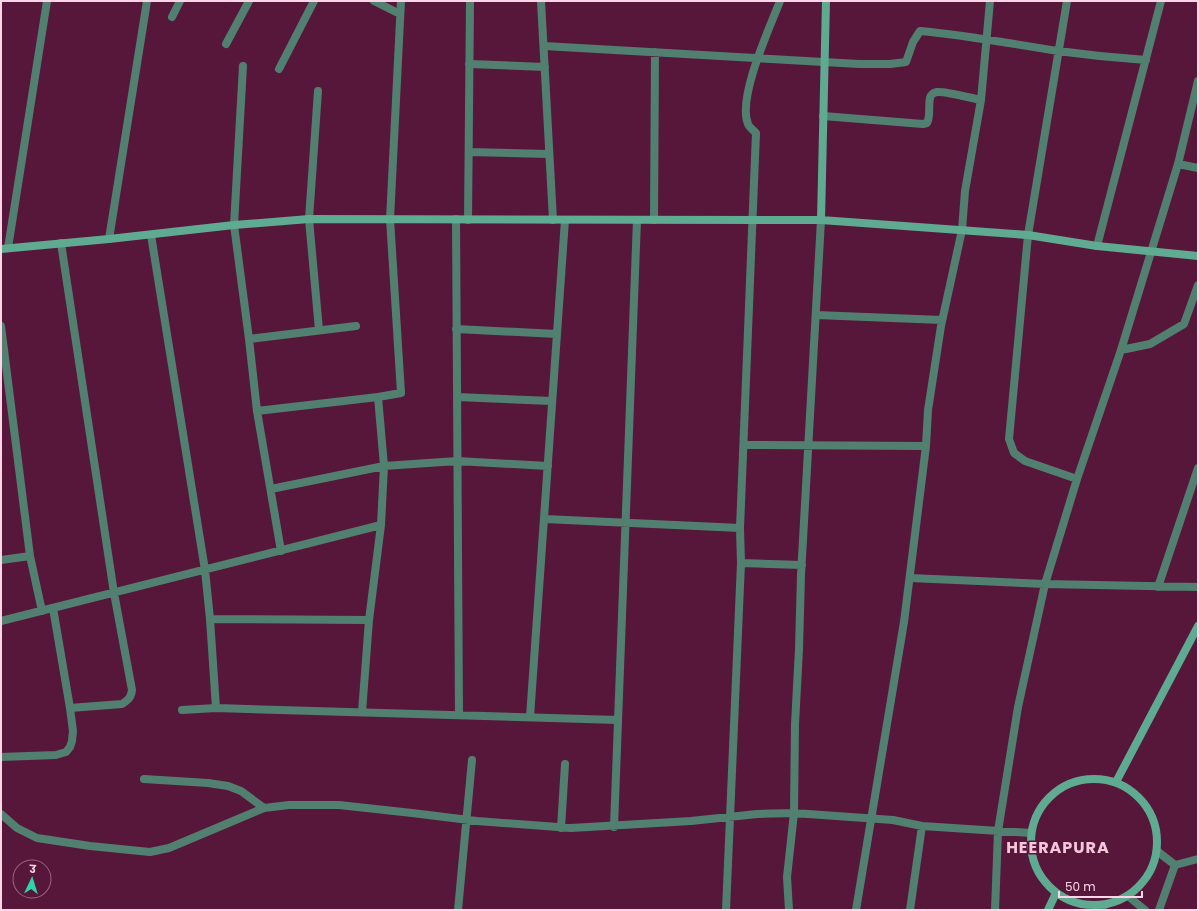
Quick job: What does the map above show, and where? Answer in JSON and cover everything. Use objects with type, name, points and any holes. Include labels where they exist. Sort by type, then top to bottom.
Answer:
[{"type":"street","points":[[47,1],[4,249],[151,235],[234,225],[309,219],[821,220],[1028,235],[1097,246],[1198,256]]},
{"type":"street","points":[[109,239],[147,1]]},
{"type":"street","points":[[172,17],[180,1]]},
{"type":"street","points":[[226,44],[250,1]]},
{"type":"street","points":[[279,69],[314,1]]},
{"type":"street","points":[[374,1],[400,14]]},
{"type":"street","points":[[257,411],[401,393],[390,219],[401,1]]},
{"type":"street","points":[[468,220],[470,1]]},
{"type":"street","points":[[541,1],[554,220]]},
{"type":"street","points":[[726,910],[741,562],[740,528],[756,133],[748,124],[745,104],[757,58],[780,1]]},
{"type":"street","points":[[789,910],[787,877],[794,814],[795,724],[802,565],[821,220],[826,1]]},
{"type":"street","points":[[856,910],[904,622],[926,446],[928,410],[942,320],[962,230],[965,190],[981,100],[990,1]]},
{"type":"street","points":[[1067,1],[1028,235],[1009,439],[1014,453],[1025,461],[1077,479]]},
{"type":"street","points":[[1097,246],[1161,1]]},
{"type":"street","points":[[544,46],[824,62],[890,64],[906,62],[913,42],[920,31],[950,33],[1058,51],[1146,60]]},
{"type":"street","points":[[654,220],[655,52]]},
{"type":"street","points":[[469,64],[545,67]]},
{"type":"street","points":[[243,66],[234,225],[257,411],[281,551]]},
{"type":"street","points":[[995,910],[997,896],[998,831],[1018,707],[1045,584],[1077,479],[1121,350],[1152,251],[1178,164],[1198,81]]},
{"type":"street","points":[[318,92],[309,219],[319,330]]},
{"type":"street","points":[[823,116],[924,124],[927,123],[929,119],[930,98],[933,93],[941,92],[981,100]]},
{"type":"street","points":[[469,152],[549,154]]},
{"type":"street","points":[[1178,164],[1198,168]]},
{"type":"street","points":[[456,219],[458,715]]},
{"type":"street","points":[[530,717],[565,220]]},
{"type":"street","points":[[614,826],[637,220]]},
{"type":"street","points":[[151,235],[205,570],[216,708]]},
{"type":"street","points":[[62,243],[114,593],[132,690],[131,696],[122,704],[70,708]]},
{"type":"street","points":[[1121,350],[1150,344],[1184,324],[1198,285]]},
{"type":"street","points":[[816,315],[942,320]]},
{"type":"street","points":[[1,326],[30,556],[42,611]]},
{"type":"street","points":[[249,339],[356,326]]},
{"type":"street","points":[[456,329],[557,334]]},
{"type":"street","points":[[362,712],[369,620],[381,525],[384,466],[378,397]]},
{"type":"street","points":[[457,397],[552,401]]},
{"type":"street","points":[[744,445],[926,446]]},
{"type":"street","points":[[271,489],[384,466],[457,461],[548,466]]},
{"type":"street","points":[[1158,586],[1198,468]]},
{"type":"street","points":[[544,519],[740,528]]},
{"type":"street","points":[[1,621],[381,525]]},
{"type":"street","points":[[1,560],[30,556]]},
{"type":"street","points":[[741,562],[802,565]]},
{"type":"street","points":[[910,578],[1045,584],[1198,588]]},
{"type":"street","points":[[1,757],[56,755],[66,752],[70,747],[73,731],[53,608]]},
{"type":"street","points":[[210,619],[369,620]]},
{"type":"street","points":[[1116,782],[1198,626]]},
{"type":"street","points":[[182,710],[216,708],[618,720]]},
{"type":"street","points":[[458,910],[472,760]]},
{"type":"street","points":[[561,828],[565,764]]},
{"type":"street","points":[[1098,778],[1116,782],[1144,802],[1156,825],[1157,851],[1147,876],[1128,896],[1102,907],[1081,904],[1056,893],[1041,878],[1031,855],[1030,833],[1038,811],[1052,793],[1072,782],[1098,778]]},
{"type":"street","points":[[144,780],[208,783],[228,786],[241,791],[264,808]]},
{"type":"street","points":[[1,814],[17,828],[37,838],[90,846],[150,852],[169,848],[264,808],[289,805],[339,806],[467,820],[561,828],[691,821],[757,814],[794,814],[871,820],[893,820],[922,826],[1030,833]]},
{"type":"street","points":[[910,910],[922,826]]},
{"type":"street","points":[[1157,851],[1175,865]]},
{"type":"street","points":[[1175,865],[1198,859]]},
{"type":"street","points":[[1159,910],[1175,865]]},
{"type":"street","points":[[1048,910],[1056,893]]},
{"type":"street","points":[[1128,896],[1145,910]]},
{"type":"district","name":"HEERAPURA","points":[[1058,847]]}]
